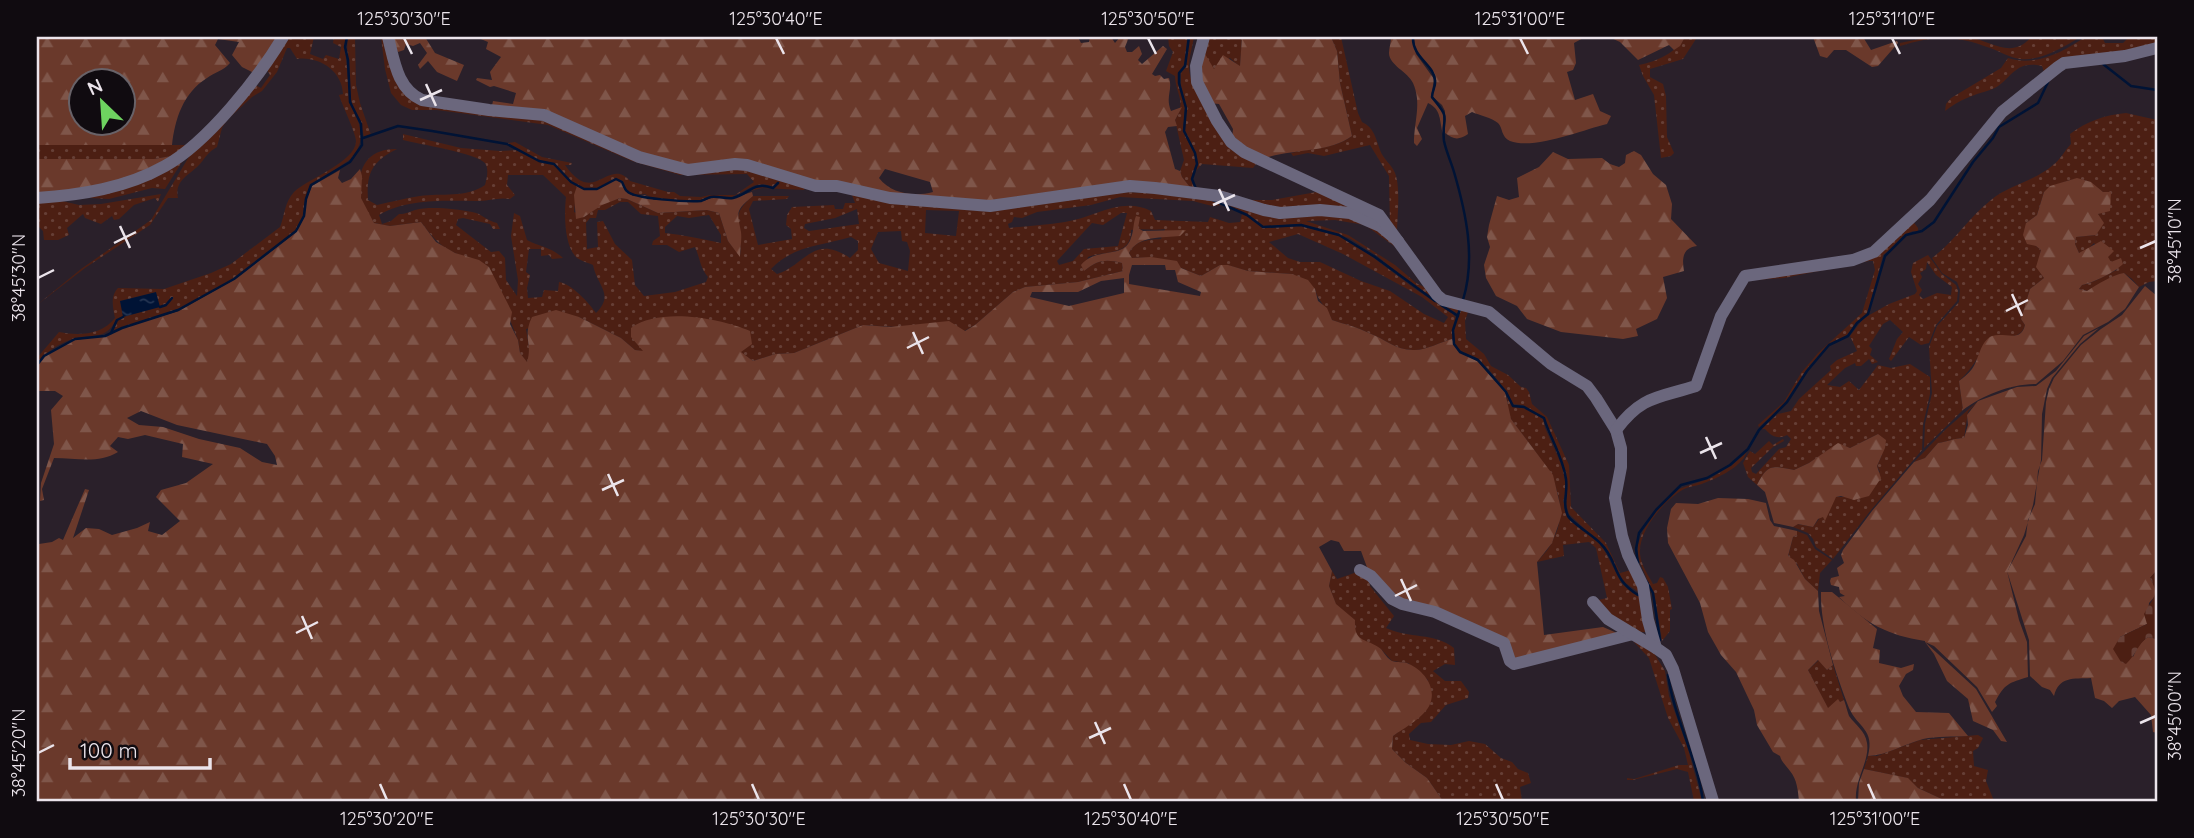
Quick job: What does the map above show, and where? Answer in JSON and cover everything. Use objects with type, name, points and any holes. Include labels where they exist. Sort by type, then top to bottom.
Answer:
[{"type":"street","points":[[37,198],[106,189],[167,165],[196,143],[248,88],[283,37]]},
{"type":"street","points":[[388,37],[399,77],[414,97],[489,110],[544,115],[639,157],[688,170],[728,164],[747,165],[816,186],[838,186],[890,198],[990,206],[1130,186],[1155,188],[1219,196],[1280,213],[1320,210],[1350,213],[1380,226],[1398,241]]},
{"type":"street","points":[[1204,37],[1196,66],[1197,82],[1231,142],[1244,152],[1379,215],[1443,300],[1489,312],[1551,364],[1587,386],[1616,430],[1621,448],[1621,467],[1615,498],[1617,513],[1628,555],[1643,586],[1648,621],[1656,648]]},
{"type":"street","points":[[1616,430],[1631,411],[1651,399],[1696,386],[1721,316],[1745,276],[1853,260],[1874,252],[1930,200],[2002,111],[2058,67],[2064,63],[2125,56],[2157,48]]},
{"type":"street","points":[[1360,569],[1371,576],[1392,599],[1435,612],[1504,643],[1510,661],[1514,664],[1633,634]]},
{"type":"street","points":[[1593,602],[1608,619],[1666,655],[1674,669],[1713,801]]},
{"type":"green space","points":[[37,37],[280,37],[256,74],[242,67],[232,55],[239,42],[218,39],[215,45],[230,63],[199,84],[186,99],[178,116],[172,145],[37,145]]},
{"type":"green space","points":[[287,37],[314,37],[310,54],[323,59],[326,55],[339,59],[341,47],[333,43],[334,37],[346,37],[350,102],[362,137],[355,156],[311,186],[305,199],[303,215],[295,231],[234,279],[178,310],[112,332],[116,320],[103,334],[80,337],[63,343],[37,364],[37,358],[59,332],[90,333],[110,324],[115,318],[113,298],[118,288],[164,289],[231,264],[280,227],[286,205],[294,192],[340,163],[354,149],[356,141],[339,95],[343,94],[338,78],[328,66],[313,60],[297,59],[290,48],[287,48],[277,72],[262,91],[227,120],[217,147],[181,182],[178,198],[168,198],[150,225],[85,268],[37,305],[81,269],[151,220],[196,145],[255,85],[261,88],[270,75],[267,70]]},
{"type":"green space","points":[[348,37],[355,37],[356,85],[371,135],[364,137],[351,100]]},
{"type":"green space","points":[[381,37],[385,37],[406,93],[657,147],[805,187],[804,190],[762,188],[750,191],[756,187],[773,187],[764,184],[755,185],[732,197],[710,196],[702,200],[678,200],[653,199],[645,194],[633,195],[626,190],[622,181],[615,179],[596,189],[584,188],[571,181],[554,163],[538,160],[507,143],[515,142],[542,157],[572,163],[565,165],[575,177],[585,182],[593,182],[614,174],[622,175],[630,181],[674,192],[680,196],[701,197],[710,195],[735,195],[754,182],[747,174],[680,175],[632,161],[548,125],[437,110],[412,110],[401,105],[391,93]]},
{"type":"green space","points":[[389,37],[425,37],[435,53],[464,65],[457,81],[437,72],[428,61],[420,69],[418,65],[427,53],[420,43],[413,46],[406,44],[404,50],[398,52]]},
{"type":"green space","points":[[476,37],[1078,37],[1081,43],[1089,42],[1090,37],[1111,37],[1115,43],[1120,37],[1129,37],[1125,47],[1127,52],[1132,52],[1139,46],[1142,54],[1138,60],[1142,64],[1163,46],[1167,49],[1152,74],[1160,75],[1164,79],[1169,78],[1171,111],[1182,107],[1175,120],[1177,126],[1168,127],[1165,132],[1175,169],[1180,171],[1193,191],[1131,184],[1078,196],[1003,204],[904,200],[838,184],[816,185],[747,164],[688,169],[640,156],[556,118],[491,110],[493,101],[513,104],[516,93],[490,87],[476,80],[492,80],[490,72],[501,57],[486,49],[488,42]],"holes":[[[885,169],[930,182],[933,192],[911,194],[890,188],[879,178]]]},
{"type":"green space","points":[[1168,37],[1187,37],[1186,61],[1179,73],[1179,84],[1185,107],[1183,131],[1195,155],[1192,180],[1196,192],[1180,171],[1184,160],[1175,120],[1181,103],[1175,76],[1166,71],[1173,52]]},
{"type":"green space","points":[[1189,37],[1194,37],[1189,66],[1194,85],[1209,108],[1256,164],[1253,168],[1202,164],[1195,172],[1197,158],[1184,130],[1186,108],[1181,87],[1181,73],[1186,67]]},
{"type":"green space","points":[[1205,37],[1242,37],[1240,67],[1230,58],[1214,70],[1204,55]]},
{"type":"green space","points":[[1242,37],[1331,37],[1337,51],[1340,83],[1352,136],[1332,146],[1263,159],[1232,141],[1233,129],[1219,104],[1209,103],[1202,90],[1202,49],[1214,69],[1223,55],[1240,66]]},
{"type":"green space","points":[[1331,37],[1341,37],[1358,113],[1362,122],[1372,130],[1381,153],[1397,179],[1397,236],[1390,227],[1389,176],[1370,145],[1324,156],[1308,153],[1293,156],[1291,153],[1331,146],[1352,136],[1340,83],[1337,51]]},
{"type":"green space","points":[[1391,37],[1412,37],[1416,54],[1434,79],[1431,98],[1443,113],[1443,134],[1438,112],[1428,103],[1417,128],[1422,139],[1417,146],[1414,143],[1416,90],[1411,79],[1390,57]]},
{"type":"green space","points":[[1414,37],[1585,37],[1574,43],[1576,63],[1573,70],[1567,72],[1575,100],[1593,94],[1600,111],[1611,116],[1607,124],[1545,141],[1520,143],[1507,139],[1495,121],[1472,112],[1465,116],[1468,134],[1459,138],[1451,137],[1445,133],[1445,111],[1433,97],[1436,81],[1434,73],[1416,50]]},
{"type":"green space","points":[[1609,37],[1685,37],[1674,50],[1669,45],[1638,60],[1620,42]]},
{"type":"green space","points":[[1685,37],[1696,39],[1683,59],[1650,69],[1650,77],[1663,84],[1667,137],[1674,153],[1661,158],[1654,95],[1639,65],[1665,56]]},
{"type":"green space","points":[[1813,37],[1863,37],[1871,50],[1897,41],[1898,43],[1878,66],[1872,67],[1846,50],[1834,50],[1827,58],[1820,56]]},
{"type":"green space","points":[[1929,37],[1969,37],[2009,48],[2024,44],[2031,37],[2080,37],[2052,52],[2028,59],[2016,58],[1956,39],[1935,38],[1900,46],[1900,43]]},
{"type":"green space","points":[[2085,37],[2102,37],[2105,43],[2123,43],[2129,37],[2152,37],[2157,40],[2157,46],[2091,57],[2045,75],[2042,66],[2024,66],[1997,87],[1966,98],[1945,111],[1951,98],[2001,68],[2008,58],[2029,61],[2039,59],[2058,53]]},
{"type":"green space","points":[[2126,113],[2157,120],[2157,281],[2139,287],[2124,273],[2087,291],[2079,289],[2082,285],[2117,270],[2094,243],[2086,251],[2079,253],[2075,244],[2076,237],[2096,235],[2100,219],[2098,214],[2103,211],[2111,192],[2103,192],[2091,183],[2077,179],[2066,181],[2044,192],[2037,215],[2026,223],[2036,246],[2041,250],[2037,267],[2044,278],[2030,289],[2021,319],[2025,325],[2023,330],[2017,335],[1994,336],[1989,341],[1959,381],[1963,410],[1924,448],[1925,424],[1932,393],[1929,347],[1937,326],[1959,302],[1960,290],[1957,282],[1942,273],[1932,258],[1991,200],[2056,163],[2071,144],[2070,134],[2097,119]]},
{"type":"green space","points":[[403,134],[461,148],[519,150],[539,161],[554,165],[577,186],[574,212],[584,217],[602,204],[620,198],[658,213],[707,210],[719,213],[728,241],[740,256],[738,217],[740,210],[753,196],[789,196],[787,199],[753,201],[749,209],[758,245],[792,239],[791,229],[786,225],[787,215],[792,207],[834,205],[835,209],[843,209],[845,203],[855,203],[852,195],[926,200],[1074,193],[1148,193],[1185,195],[1221,205],[1120,197],[1091,205],[1037,212],[1022,218],[1014,217],[1008,224],[1009,228],[1076,220],[1108,209],[1129,206],[1151,211],[1155,220],[1208,222],[1210,217],[1229,223],[1240,222],[1242,214],[1207,196],[1339,215],[1376,228],[1401,251],[1365,225],[1335,220],[1306,221],[1348,235],[1395,265],[1416,283],[1460,305],[1458,314],[1415,287],[1376,255],[1349,238],[1301,224],[1263,226],[1246,214],[1263,228],[1301,226],[1339,236],[1355,244],[1415,289],[1453,314],[1456,319],[1452,339],[1419,350],[1397,347],[1364,331],[1332,320],[1315,289],[1292,274],[1248,271],[1220,265],[1201,276],[1160,260],[1132,258],[1129,253],[1135,245],[1147,240],[1161,239],[1165,229],[1139,229],[1131,230],[1130,238],[1123,248],[1088,257],[1084,271],[1106,261],[1122,263],[1123,271],[1078,282],[1025,287],[1013,292],[975,325],[964,331],[863,325],[794,353],[775,354],[753,361],[740,352],[635,350],[621,338],[579,317],[526,329],[530,353],[527,363],[520,353],[518,340],[489,267],[443,246],[421,222],[390,226],[374,223],[364,208],[360,188],[362,170],[371,157],[387,150],[397,149],[377,163],[368,182],[368,200],[377,205],[420,196],[470,192],[485,185],[487,168],[480,159],[403,140]],"holes":[[[508,175],[543,175],[566,197],[565,221],[570,246],[577,258],[593,265],[603,290],[604,300],[596,313],[585,299],[564,283],[559,282],[558,291],[544,290],[542,297],[528,298],[530,275],[526,272],[529,249],[541,249],[541,256],[549,255],[552,259],[563,258],[550,249],[527,240],[520,216],[514,213],[511,236],[518,280],[517,296],[506,280],[505,258],[499,251],[491,252],[456,225],[458,219],[463,218],[500,229],[497,223],[475,213],[443,208],[399,214],[382,224],[379,215],[415,203],[510,199],[515,195],[507,185]],[[628,202],[641,214],[658,216],[660,236],[652,245],[667,245],[679,252],[695,247],[708,277],[706,282],[675,292],[644,296],[635,285],[632,260],[615,244],[603,221],[597,222],[598,247],[587,249],[586,223],[590,218],[596,218],[598,210]],[[857,209],[859,224],[809,231],[804,228],[805,224],[835,218]],[[926,210],[959,211],[956,236],[925,233]],[[1121,213],[1127,213],[1118,246],[1084,249],[1073,261],[1059,265],[1057,261],[1092,223],[1103,225]],[[709,215],[721,235],[721,243],[665,233],[665,227],[677,216],[689,218]],[[901,231],[902,241],[907,242],[910,251],[908,271],[879,263],[871,249],[878,232]],[[1298,234],[1343,254],[1422,297],[1448,317],[1444,323],[1424,314],[1390,291],[1320,262],[1300,262],[1288,258],[1269,242]],[[851,237],[858,241],[858,250],[850,258],[837,251],[818,250],[787,270],[777,274],[771,269],[789,255]]]},
{"type":"green space","points":[[37,145],[189,145],[177,155],[154,159],[37,159]]},
{"type":"green space","points":[[190,149],[165,189],[152,188],[109,199],[90,198]]},
{"type":"green space","points":[[1634,151],[1641,155],[1653,174],[1666,185],[1672,204],[1671,219],[1697,246],[1688,249],[1684,255],[1684,271],[1663,277],[1667,298],[1657,319],[1636,329],[1638,336],[1623,339],[1561,332],[1527,319],[1517,306],[1496,296],[1486,278],[1484,265],[1490,247],[1487,237],[1497,196],[1509,200],[1519,197],[1517,178],[1539,167],[1553,152],[1568,159],[1602,158],[1619,167],[1625,163],[1626,155]]},
{"type":"green space","points":[[177,155],[127,179],[37,195],[37,159],[154,159]]},
{"type":"green space","points":[[360,169],[361,198],[374,223],[390,226],[421,222],[436,242],[489,267],[512,312],[510,324],[518,340],[520,353],[527,362],[528,330],[532,317],[556,310],[579,317],[621,338],[635,350],[643,351],[631,337],[631,328],[643,322],[673,316],[723,322],[750,331],[752,344],[741,352],[753,361],[775,354],[794,353],[863,325],[891,327],[949,321],[965,331],[1013,292],[1025,287],[1078,282],[1123,271],[1122,263],[1116,262],[1098,263],[1084,271],[1081,265],[1087,259],[1122,249],[1127,245],[1136,216],[1140,217],[1138,228],[1143,231],[1186,230],[1180,236],[1145,240],[1133,247],[1129,253],[1132,258],[1151,257],[1177,261],[1181,268],[1201,276],[1220,265],[1248,271],[1292,274],[1308,280],[1315,289],[1318,301],[1327,308],[1332,320],[1409,350],[1424,349],[1452,339],[1458,351],[1477,361],[1505,392],[1511,419],[1553,475],[1562,513],[1552,543],[1537,562],[1544,635],[1603,627],[1624,636],[1522,662],[1514,657],[1509,643],[1402,602],[1368,570],[1361,551],[1344,551],[1339,542],[1331,540],[1319,547],[1332,571],[1329,586],[1336,604],[1355,620],[1359,637],[1376,645],[1392,661],[1414,667],[1424,675],[1430,685],[1430,704],[1419,718],[1393,736],[1392,749],[1427,778],[1443,801],[37,801],[37,512],[39,544],[59,538],[63,540],[85,489],[89,490],[73,538],[86,528],[99,529],[112,535],[150,522],[148,531],[162,535],[180,521],[156,497],[161,490],[186,483],[213,464],[182,457],[183,444],[145,435],[128,439],[118,437],[110,446],[118,452],[110,456],[87,460],[54,458],[42,489],[44,500],[40,501],[41,483],[54,444],[51,410],[63,396],[55,391],[37,391],[37,366],[45,356],[63,345],[75,340],[105,336],[122,328],[179,311],[235,279],[296,232],[305,214],[306,200],[312,186],[340,170],[338,178],[342,183],[351,179]],"holes":[[[1132,265],[1165,265],[1166,270],[1175,270],[1178,282],[1201,292],[1200,296],[1129,284]],[[1124,278],[1124,293],[1069,306],[1030,297],[1032,292],[1078,292],[1101,281]],[[141,411],[177,425],[267,444],[277,465],[262,462],[240,448],[199,439],[163,427],[139,425],[127,418]]]},
{"type":"green space","points":[[2077,178],[2091,182],[2103,192],[2111,192],[2110,211],[2098,214],[2104,223],[2096,235],[2076,237],[2075,244],[2079,253],[2101,241],[2114,251],[2108,257],[2111,262],[2121,258],[2123,264],[2079,289],[2087,291],[2124,273],[2139,287],[2125,309],[2108,322],[2083,335],[2063,361],[2036,384],[1998,391],[1963,410],[1959,381],[1972,369],[1988,338],[2020,334],[2025,325],[2021,319],[2030,289],[2044,278],[2036,267],[2041,250],[2027,244],[2023,235],[2026,223],[2037,215],[2044,192],[2050,186]]},
{"type":"green space","points":[[616,180],[633,196],[645,195],[654,200],[704,201],[711,198],[733,198],[752,192],[753,196],[739,212],[740,257],[728,241],[719,213],[707,210],[658,213],[620,198],[576,219],[574,195],[577,186],[592,189]]},
{"type":"green space","points":[[1221,190],[1248,200],[1216,191]]},
{"type":"green space","points":[[1322,191],[1367,218],[1291,212],[1248,200],[1272,200]]},
{"type":"green space","points":[[161,194],[158,202],[155,198],[134,205],[119,219],[114,220],[112,216],[101,224],[85,218],[83,214],[67,228],[69,235],[58,240],[44,240],[43,231],[37,225],[37,202],[58,200],[79,205],[101,204]]},
{"type":"green space","points":[[1912,220],[1918,232],[1906,234],[1883,255],[1868,312],[1845,337],[1826,347],[1809,366],[1782,407],[1759,427],[1758,425],[1784,402],[1801,373],[1818,353],[1862,313],[1875,270],[1873,261],[1869,261],[1784,278],[1753,280],[1855,261]]},
{"type":"green space","points":[[1928,255],[1942,274],[1956,285],[1958,291],[1957,301],[1936,325],[1929,343],[1921,345],[1909,337],[1891,361],[1889,359],[1897,339],[1903,332],[1890,320],[1883,324],[1869,346],[1872,349],[1870,355],[1878,362],[1872,364],[1869,359],[1861,366],[1856,366],[1855,363],[1845,368],[1827,385],[1840,387],[1849,381],[1859,390],[1878,365],[1891,368],[1910,364],[1930,377],[1922,450],[1833,559],[1816,547],[1808,533],[1793,527],[1797,524],[1813,527],[1835,497],[1849,497],[1880,472],[1877,466],[1882,455],[1878,434],[1850,448],[1838,444],[1794,470],[1771,468],[1764,473],[1757,485],[1748,477],[1743,463],[1750,451],[1755,454],[1769,441],[1773,445],[1783,439],[1784,441],[1773,447],[1751,468],[1756,474],[1779,449],[1786,447],[1791,439],[1787,435],[1778,437],[1761,429],[1778,414],[1791,411],[1799,399],[1831,370],[1830,366],[1837,360],[1857,351],[1850,336],[1864,318],[1915,294],[1917,291],[1911,272],[1913,263]],"holes":[[[1927,262],[1936,275],[1952,287],[1951,295],[1937,293],[1923,299],[1919,295],[1922,290],[1918,284],[1922,277],[1920,273],[1926,269]]]},
{"type":"green space","points":[[2145,286],[2157,296],[2157,570],[2150,578],[2156,595],[2149,603],[2147,624],[2120,637],[2133,657],[2139,644],[2148,637],[2157,639],[2157,733],[2153,732],[2151,715],[2135,697],[2119,701],[2112,708],[2095,698],[2091,678],[2063,682],[2054,696],[2030,676],[2029,640],[2007,571],[2027,642],[2028,677],[2005,687],[1992,712],[1977,687],[1934,646],[1878,627],[1839,597],[1845,596],[1840,593],[1839,587],[1831,585],[1830,581],[1831,578],[1839,576],[1837,568],[1844,563],[1841,555],[1843,550],[1914,462],[1925,458],[1938,443],[1964,438],[1968,425],[1967,415],[1978,401],[2017,387],[2036,386],[2056,371],[2084,336],[2099,328],[2080,344],[2052,378],[2047,389],[2042,414],[2040,465],[2042,460],[2046,402],[2054,378],[2081,345],[2122,315]],"holes":[[[2028,523],[2026,536],[2008,570],[2024,535]]]},
{"type":"green space","points":[[1463,305],[1468,312],[1465,321],[1466,339],[1484,354],[1491,366],[1526,388],[1532,404],[1547,417],[1569,465],[1571,507],[1606,543],[1620,573],[1631,570],[1644,596],[1620,579],[1606,549],[1569,514],[1565,500],[1567,479],[1544,417],[1523,405],[1512,404],[1489,370],[1477,358],[1462,352],[1456,346],[1454,328]]},
{"type":"green space","points":[[1507,396],[1512,406],[1525,408],[1543,419],[1564,471],[1566,491],[1563,501],[1568,516],[1602,546],[1622,584],[1645,601],[1646,632],[1632,632],[1594,601],[1607,598],[1596,548],[1589,542],[1563,545],[1564,556],[1537,562],[1553,540],[1559,523],[1560,506],[1550,475],[1511,419]]},
{"type":"green space","points":[[1978,401],[1968,412],[1964,438],[1938,443],[1925,458],[1914,462],[1945,430]]},
{"type":"green space","points":[[1878,434],[1886,440],[1877,466],[1881,478],[1869,496],[1854,500],[1836,497],[1825,521],[1823,517],[1818,519],[1813,527],[1774,523],[1765,492],[1757,485],[1764,473],[1776,467],[1794,470],[1838,443],[1850,448]]},
{"type":"green space","points":[[1747,452],[1729,471],[1676,494],[1661,508],[1643,536],[1640,554],[1643,566],[1653,584],[1657,583],[1660,577],[1663,578],[1668,587],[1672,609],[1670,631],[1662,641],[1655,598],[1638,558],[1638,544],[1643,531],[1660,506],[1679,489],[1711,478]]},
{"type":"green space","points":[[1718,498],[1748,499],[1766,503],[1774,526],[1797,531],[1788,556],[1818,591],[1819,611],[1833,665],[1827,670],[1818,660],[1808,670],[1828,708],[1838,699],[1840,702],[1844,700],[1849,716],[1862,731],[1867,743],[1856,801],[1799,801],[1792,774],[1780,756],[1773,752],[1757,725],[1754,710],[1736,672],[1721,655],[1708,632],[1700,603],[1668,543],[1667,528],[1671,509],[1676,503],[1698,504]]},
{"type":"green space","points":[[1797,531],[1807,535],[1815,549],[1832,560],[1820,573],[1818,591],[1805,579],[1797,564],[1788,557]]},
{"type":"green space","points":[[2157,570],[2157,639],[2148,637],[2126,664],[2121,662],[2113,649],[2120,637],[2147,624],[2144,614],[2155,593],[2150,578]]},
{"type":"green space","points":[[1332,571],[1337,579],[1357,572],[1369,580],[1370,586],[1394,616],[1386,628],[1438,640],[1454,648],[1455,665],[1445,664],[1433,671],[1445,681],[1461,681],[1469,692],[1468,698],[1446,705],[1431,722],[1421,723],[1409,734],[1410,740],[1428,744],[1451,745],[1469,741],[1485,744],[1501,758],[1528,773],[1531,783],[1520,787],[1522,801],[1443,801],[1427,778],[1392,749],[1393,736],[1420,715],[1428,680],[1408,663],[1392,661],[1381,649],[1359,639],[1343,611],[1336,605],[1329,586]]},
{"type":"green space","points":[[1821,592],[1832,592],[1877,629],[1873,648],[1880,650],[1879,663],[1901,668],[1914,664],[1913,670],[1906,674],[1899,686],[1903,696],[1916,712],[1949,713],[1968,736],[1923,739],[1882,754],[1868,756],[1870,747],[1867,734],[1849,708],[1830,651],[1823,621]]},
{"type":"green space","points":[[1633,641],[1654,653],[1665,671],[1669,696],[1688,749],[1702,801],[1694,801],[1688,772],[1677,769],[1627,780],[1679,765],[1688,765],[1684,748],[1668,718],[1649,658]]},
{"type":"green space","points":[[1925,642],[1976,689],[2007,742],[2001,741],[1993,730],[1973,721],[1968,699],[1947,681]]},
{"type":"green space","points":[[1819,660],[1827,670],[1833,665],[1844,700],[1838,700],[1828,709],[1808,670]]},
{"type":"green space","points":[[1978,735],[1983,738],[1978,748],[1973,751],[1974,766],[1988,770],[1986,781],[1994,801],[1946,801],[1918,788],[1907,778],[1864,769],[1868,756],[1877,756],[1920,740]]},
{"type":"green space","points":[[1864,769],[1908,778],[1918,788],[1946,801],[1858,801],[1859,783]]},
{"type":"water","points":[[156,292],[160,307],[123,317],[120,301]]},
{"type":"waterway","points":[[37,365],[44,356],[75,339],[105,336],[178,310],[234,279],[296,231],[304,216],[311,185],[350,162],[362,145],[361,124],[350,102],[345,47],[347,37]]},
{"type":"waterway","points":[[1189,37],[1185,66],[1179,73],[1179,83],[1186,108],[1184,131],[1195,153],[1197,164],[1192,179],[1196,189]]},
{"type":"waterway","points":[[1413,37],[1416,50],[1434,75],[1432,97],[1444,115],[1444,141],[1466,219],[1469,268],[1463,300]]},
{"type":"waterway","points":[[2103,64],[2131,86],[2157,90]]},
{"type":"waterway","points":[[1638,563],[1636,549],[1639,533],[1656,510],[1681,485],[1707,478],[1730,465],[1748,449],[1759,430],[1787,402],[1807,371],[1829,345],[1848,336],[1868,314],[1885,256],[1906,235],[1922,231],[1934,222],[1999,127],[2038,103],[2048,82]]},
{"type":"waterway","points":[[363,138],[398,126],[507,144],[539,161],[554,164],[571,182],[584,189],[597,189],[616,179],[622,182],[631,194],[662,199],[701,201],[711,197],[733,198],[756,187],[773,188],[778,183]]},
{"type":"waterway","points":[[1213,200],[1247,215],[1263,227],[1301,225],[1339,235],[1375,257],[1435,301]]},
{"type":"waterway","points":[[160,307],[172,298]]},
{"type":"waterway","points":[[1441,305],[1458,316]]},
{"type":"waterway","points":[[1460,309],[1453,330],[1454,344],[1460,352],[1478,360],[1506,392],[1513,406],[1524,407],[1544,418],[1564,471],[1565,507],[1568,516],[1601,544],[1611,557],[1623,582],[1638,595]]},
{"type":"waterway","points":[[111,333],[117,320],[123,317]]},
{"type":"waterway","points":[[1647,582],[1653,593],[1660,640]]},
{"type":"waterway","points":[[1668,675],[1703,801]]}]
